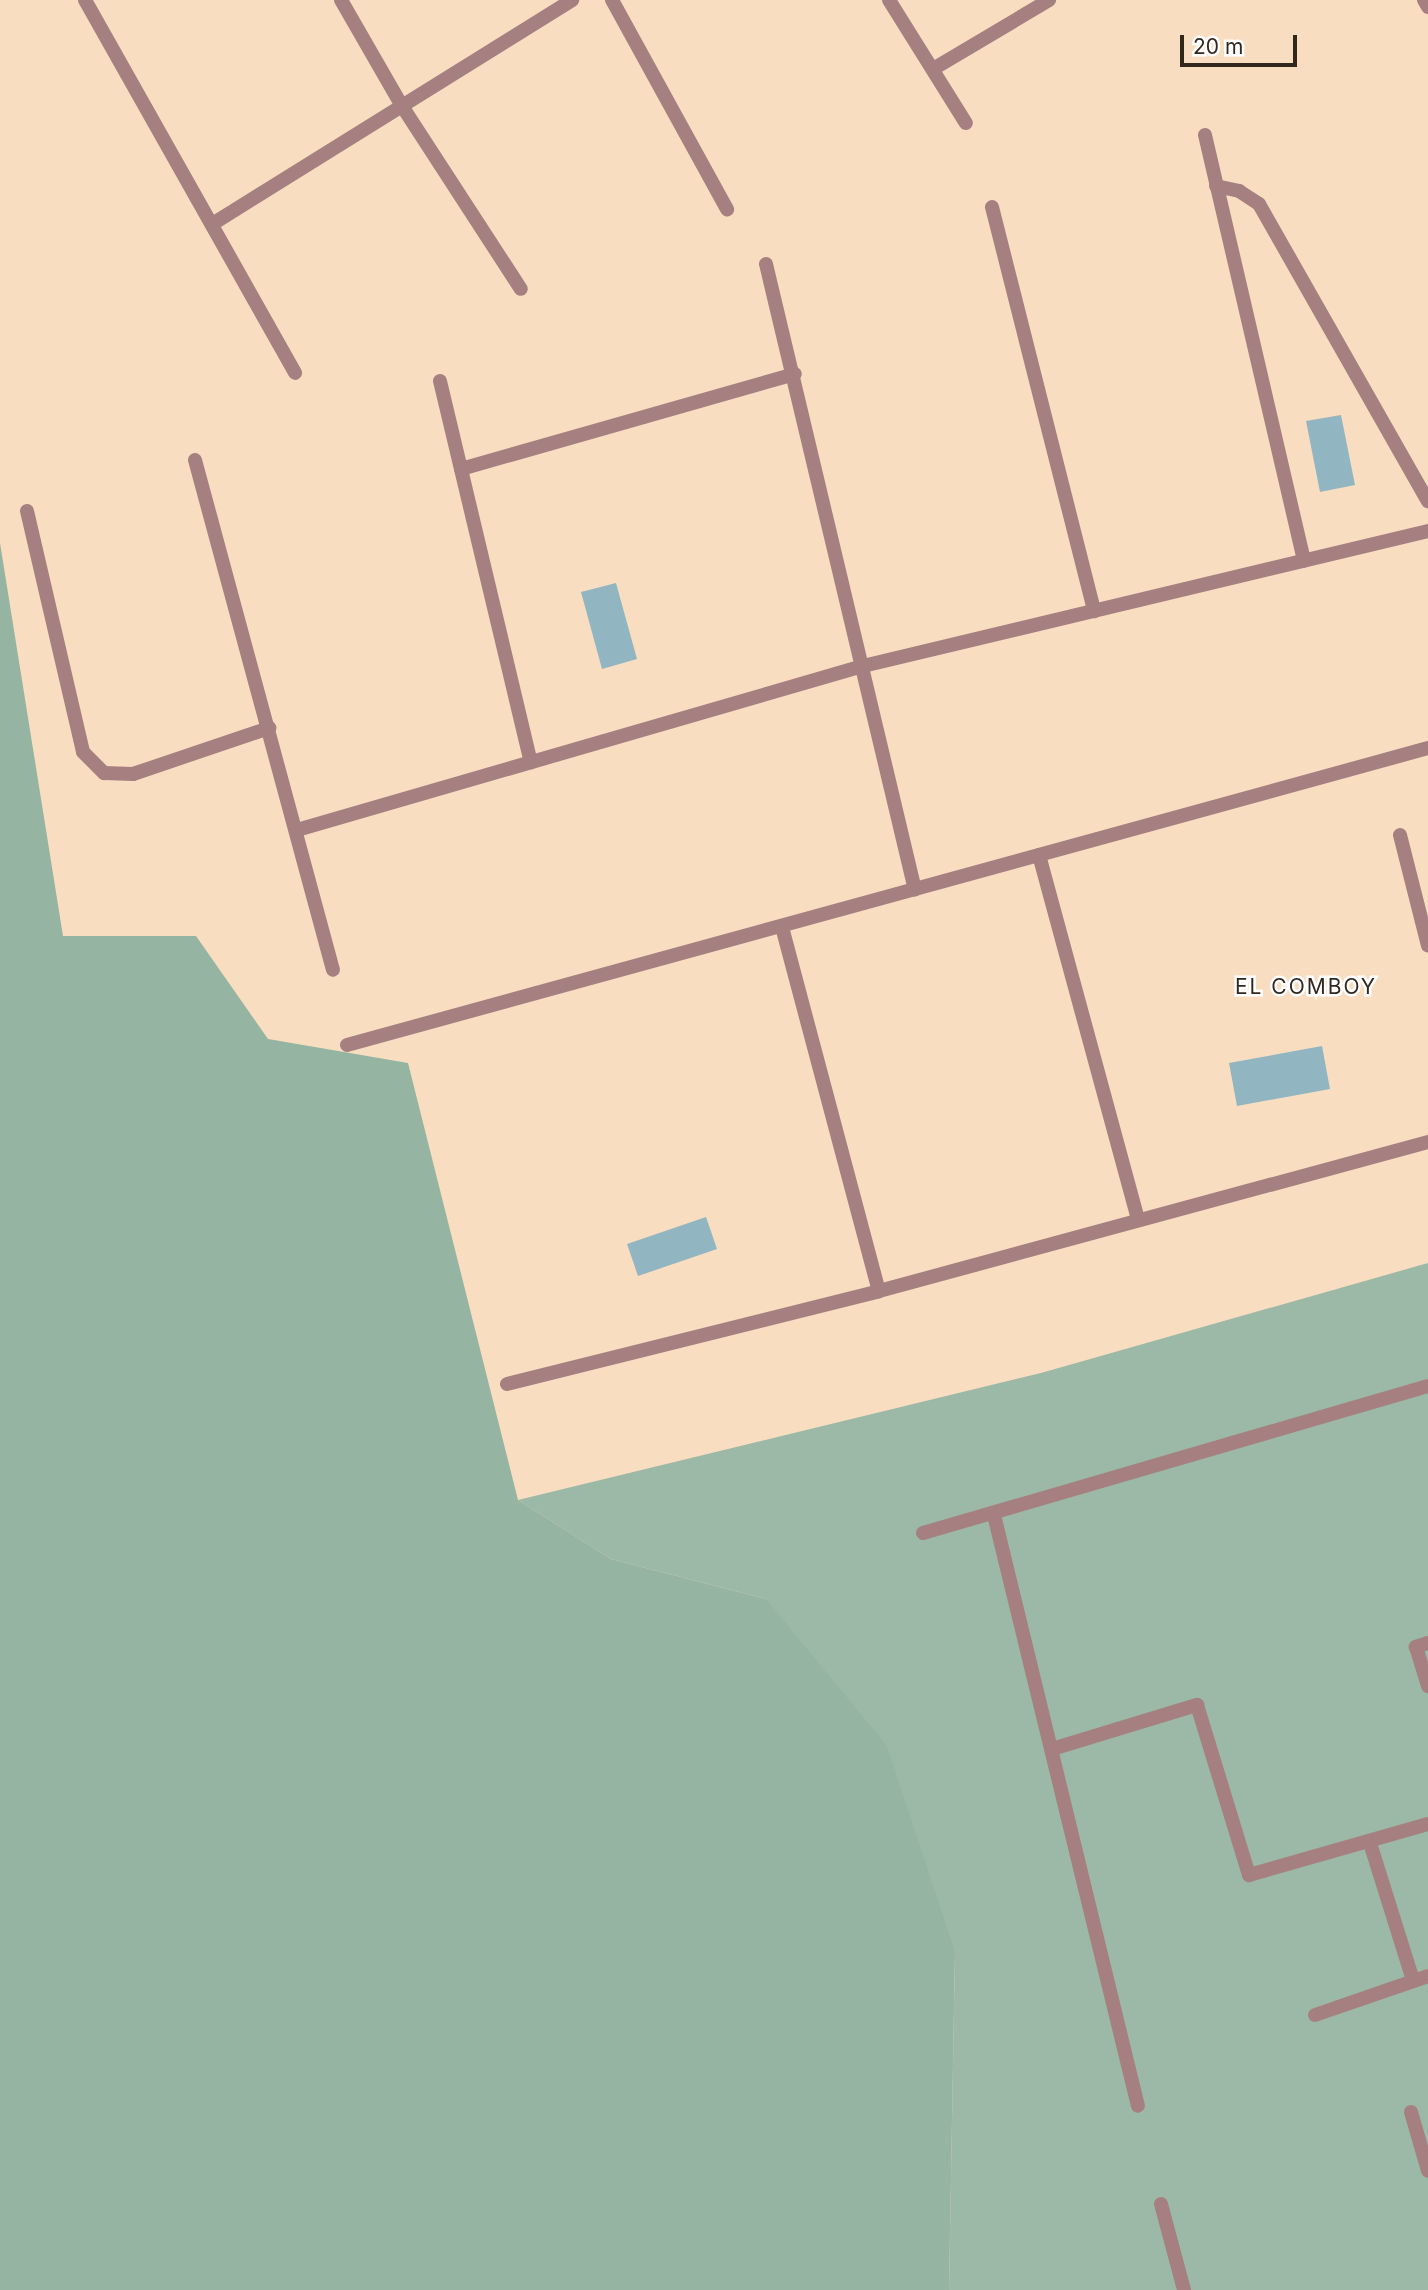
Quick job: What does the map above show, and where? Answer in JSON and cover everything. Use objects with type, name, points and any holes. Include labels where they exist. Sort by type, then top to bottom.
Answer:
[{"type":"street","points":[[85,0],[214,223],[295,373]]},
{"type":"street","points":[[341,0],[402,106],[521,289]]},
{"type":"street","points":[[214,223],[572,0]]},
{"type":"street","points":[[612,0],[727,209]]},
{"type":"street","points":[[889,0],[966,123]]},
{"type":"street","points":[[933,69],[1049,0]]},
{"type":"street","points":[[1424,0],[1428,7]]},
{"type":"street","points":[[1205,135],[1304,561]]},
{"type":"street","points":[[1216,186],[1239,191],[1259,204],[1428,501]]},
{"type":"street","points":[[992,207],[1094,611]]},
{"type":"street","points":[[766,264],[795,374],[915,890]]},
{"type":"street","points":[[461,469],[795,374]]},
{"type":"street","points":[[440,381],[531,762]]},
{"type":"street","points":[[195,460],[297,830],[332,970]]},
{"type":"street","points":[[27,511],[83,752],[104,773],[133,774],[269,728]]},
{"type":"street","points":[[297,830],[863,666],[1428,531]]},
{"type":"street","points":[[347,1045],[1428,748]]},
{"type":"street","points":[[1400,835],[1428,946]]},
{"type":"street","points":[[1039,855],[1138,1220]]},
{"type":"street","points":[[782,927],[879,1290]]},
{"type":"street","points":[[508,1384],[879,1290],[1428,1142]]},
{"type":"street","points":[[923,1533],[994,1515],[1428,1386]]},
{"type":"street","points":[[994,1515],[1139,2106]]},
{"type":"street","points":[[1428,1643],[1416,1647],[1428,1686]]},
{"type":"street","points":[[1052,1749],[1197,1705],[1249,1875],[1370,1843],[1428,1824]]},
{"type":"street","points":[[1315,2015],[1421,1978],[1370,1843]]},
{"type":"street","points":[[1411,2112],[1428,2171]]},
{"type":"street","points":[[1161,2204],[1184,2290]]},
{"type":"green space","points":[[0,543],[63,936],[196,936],[268,1039],[408,1063],[518,1500],[611,1559],[766,1599],[887,1746],[955,1952],[949,2290],[0,2290]]},
{"type":"green space","points":[[1428,1263],[1428,2290],[949,2290],[955,1952],[766,1599],[611,1559],[518,1500],[1041,1373]]},
{"type":"water","points":[[1341,415],[1355,485],[1320,492],[1306,421]]},
{"type":"water","points":[[616,583],[637,659],[602,669],[581,592]]},
{"type":"water","points":[[1322,1046],[1330,1089],[1237,1106],[1229,1063]]},
{"type":"water","points":[[706,1217],[717,1249],[638,1276],[627,1244]]},
{"type":"district","name":"EL COMBOY","points":[[1306,987]]}]
